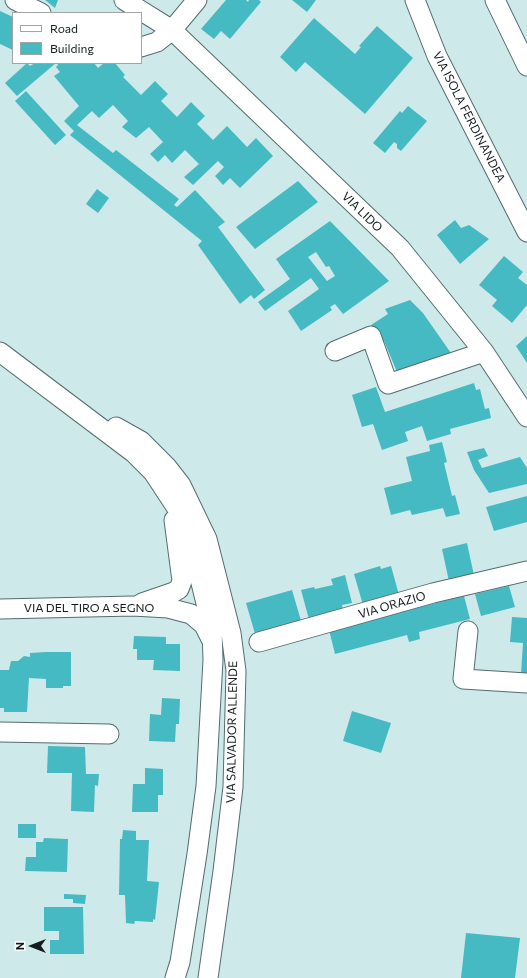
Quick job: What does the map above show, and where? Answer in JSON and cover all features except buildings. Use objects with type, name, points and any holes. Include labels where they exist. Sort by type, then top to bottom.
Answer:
[{"type":"street","points":[[15,0],[39,12]]},
{"type":"street","name":"VIA LIDO","points":[[124,0],[136,12]]},
{"type":"street","points":[[142,47],[157,42],[172,30],[197,0]]},
{"type":"street","name":"VIA ISOLA FERDINANDEA","points":[[415,0],[437,56],[527,232]]},
{"type":"street","points":[[495,0],[527,66]]},
{"type":"street","name":"VIA LIDO","points":[[145,21],[172,30],[400,248],[484,352],[527,417]]},
{"type":"street","points":[[335,351],[371,336],[388,384],[484,352]]},
{"type":"street","name":"VIA SALVADOR ALLENDE","points":[[0,352],[134,453],[153,472],[170,497],[180,513],[191,542],[212,628],[213,660],[206,786],[186,923],[175,978]]},
{"type":"street","name":"VIA SALVADOR ALLENDE","points":[[54,392],[141,441],[167,467],[181,485],[207,539],[231,633],[236,671],[232,794],[224,871],[208,978]]},
{"type":"street","points":[[133,606],[174,592],[179,589],[182,581],[176,528],[170,497]]},
{"type":"street","name":"VIA ORAZIO","points":[[259,642],[433,593],[527,571]]},
{"type":"street","name":"VIA DEL TIRO A SEGNO","points":[[0,609],[133,606],[168,608],[191,614],[204,625],[212,641]]},
{"type":"street","points":[[468,632],[463,679],[527,683]]},
{"type":"street","points":[[0,732],[108,734]]}]
